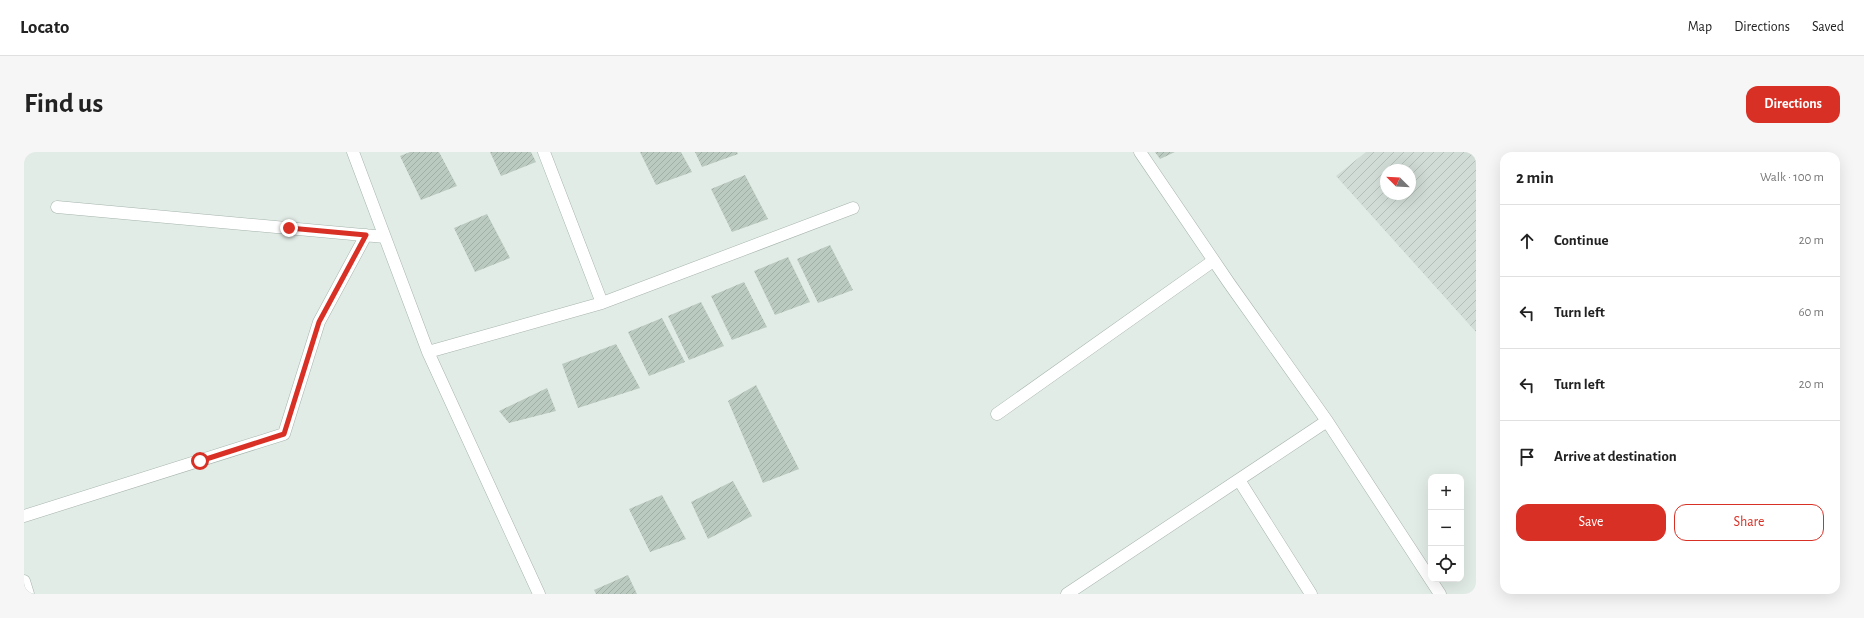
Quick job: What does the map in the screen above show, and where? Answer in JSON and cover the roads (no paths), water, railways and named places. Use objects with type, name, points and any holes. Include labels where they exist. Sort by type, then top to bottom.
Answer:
[{"type":"street","points":[[353,152],[428,352],[539,594]]},
{"type":"street","points":[[544,152],[602,303]]},
{"type":"street","points":[[1140,152],[1213,260],[1327,421],[1440,594]]},
{"type":"street","points":[[57,207],[385,237]]},
{"type":"street","points":[[428,352],[602,303],[853,208]]},
{"type":"street","points":[[24,516],[284,434],[319,322],[366,235]]},
{"type":"street","points":[[997,414],[1213,260]]},
{"type":"street","points":[[1067,594],[1327,421]]},
{"type":"street","points":[[1239,480],[1312,594]]},
{"type":"street","points":[[24,581],[28,594]]}]
